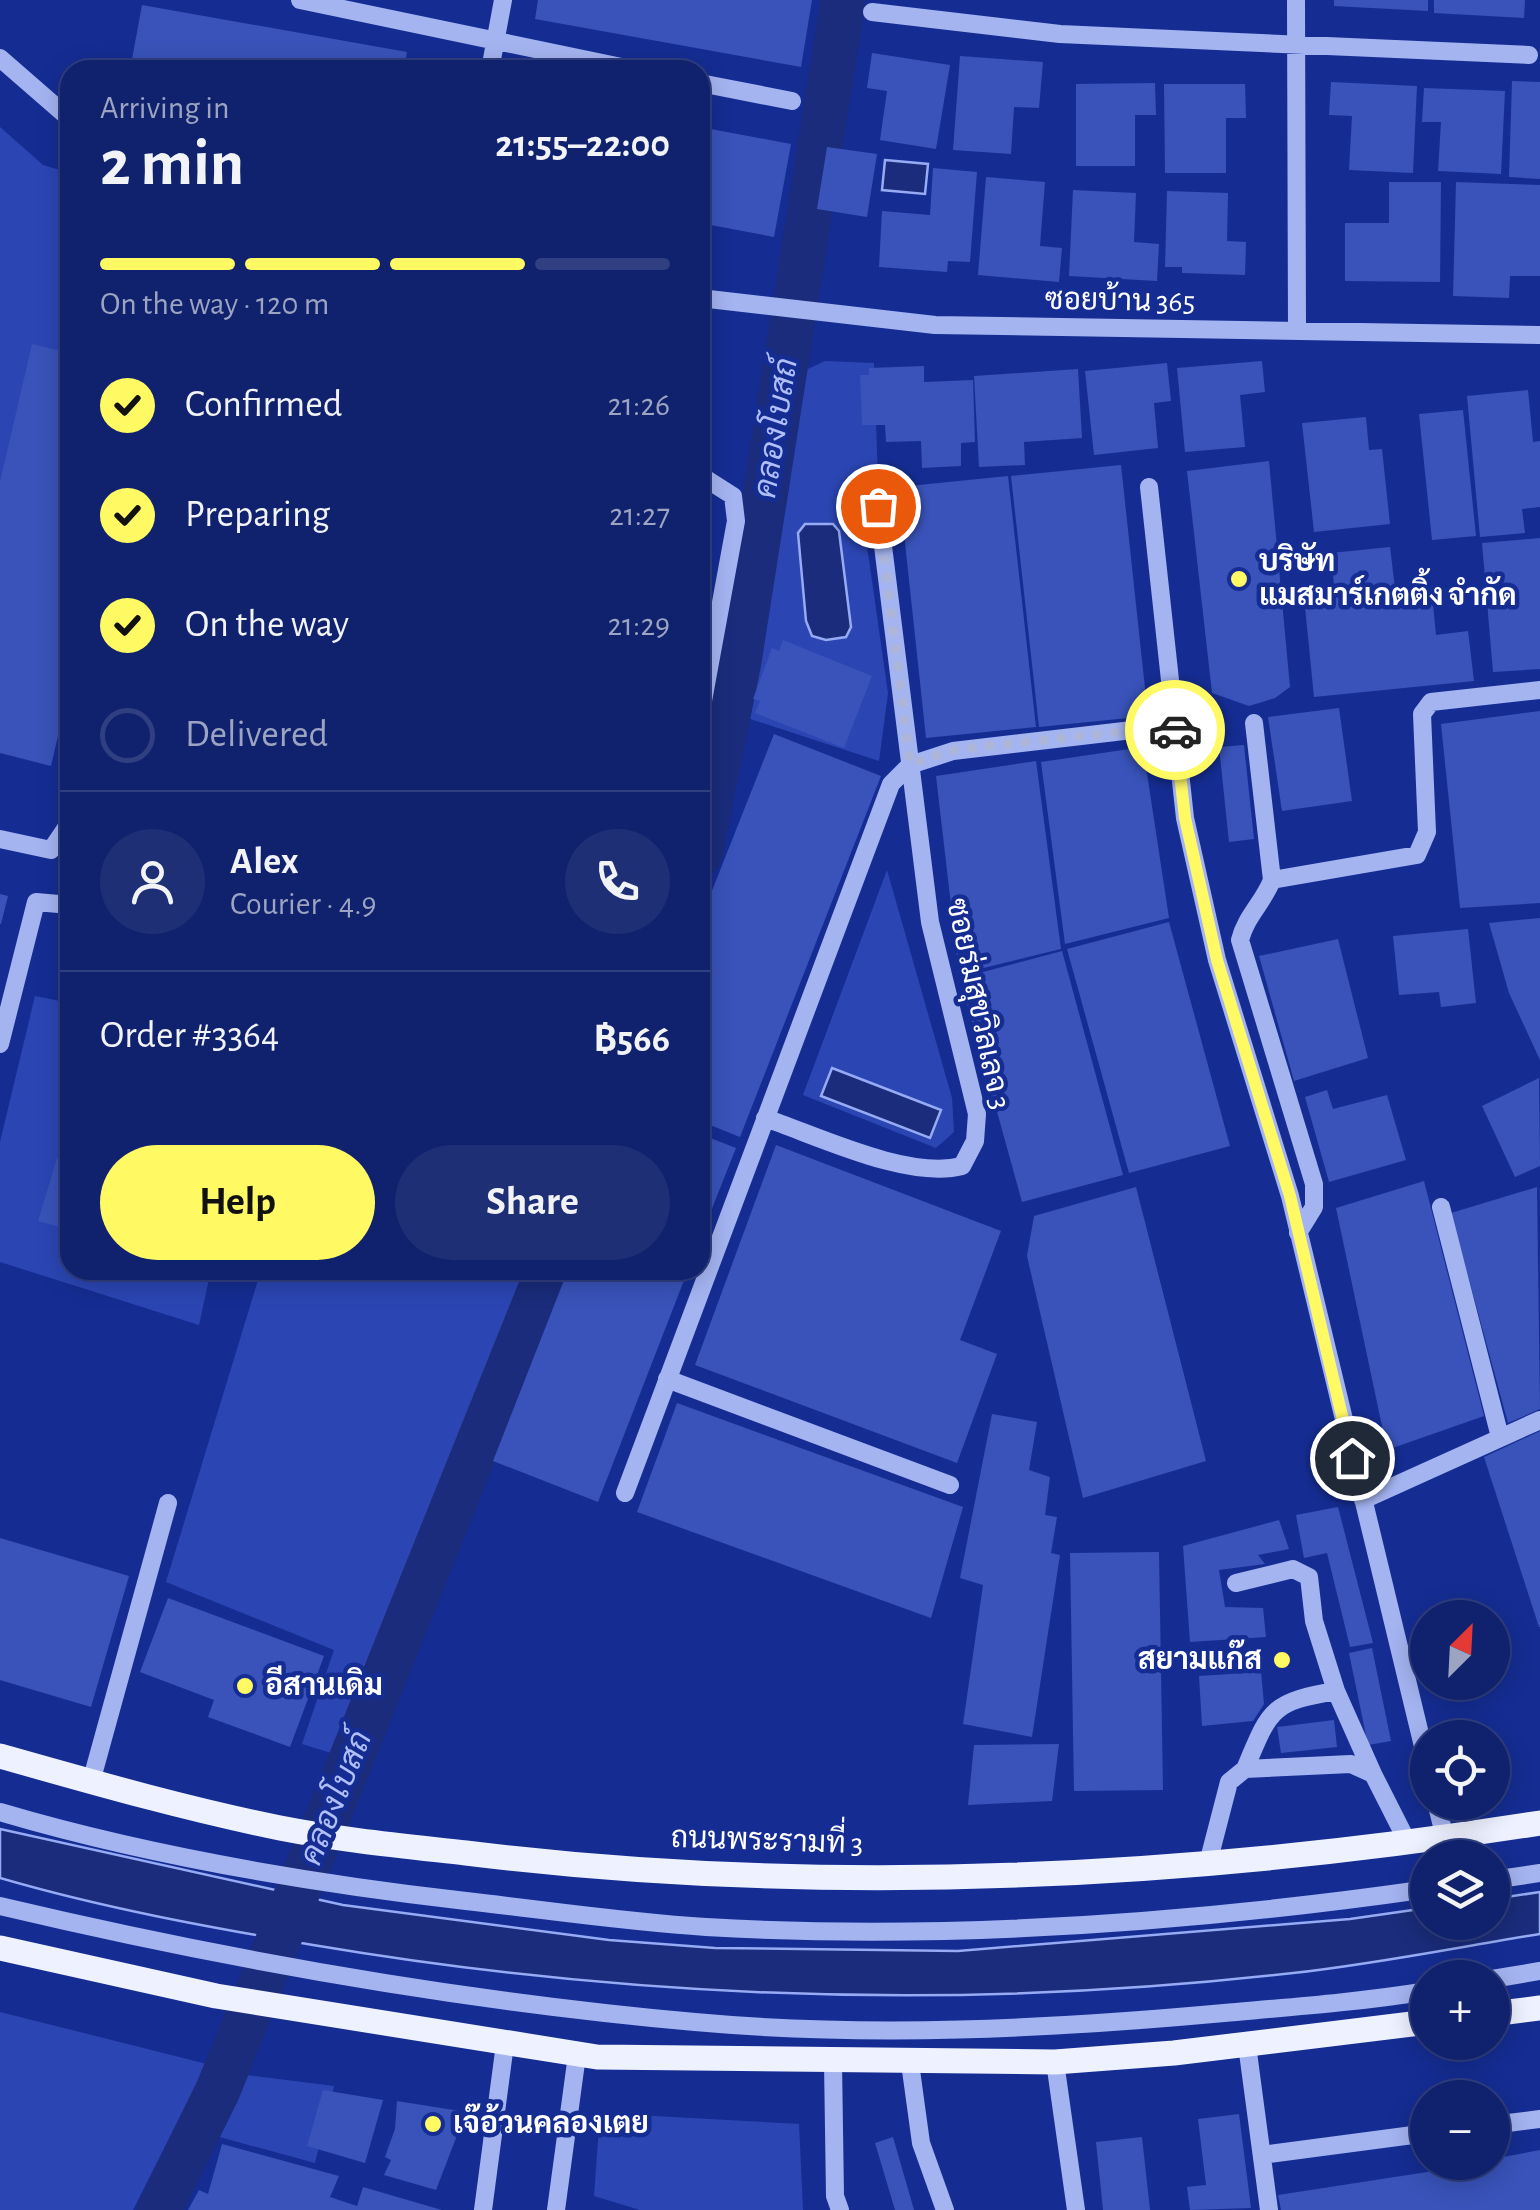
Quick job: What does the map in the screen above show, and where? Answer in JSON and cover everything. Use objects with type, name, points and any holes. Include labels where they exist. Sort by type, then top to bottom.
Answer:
[{"type":"main road","name":"ถนนพระรามที่ 3","points":[[0,1756],[280,1828],[368,1842],[576,1867],[753,1875],[990,1876],[1208,1863],[1445,1838],[1540,1823]]},
{"type":"main road","points":[[0,1948],[216,1996],[577,2055],[910,2064],[1055,2062],[1246,2045],[1410,2024]]},
{"type":"main road","points":[[1510,2012],[1540,2008]]},
{"type":"street","points":[[300,0],[586,60]]},
{"type":"street","points":[[492,60],[503,0]]},
{"type":"street","points":[[1296,0],[1297,331]]},
{"type":"street","points":[[872,12],[1060,34],[1529,55]]},
{"type":"street","points":[[0,58],[60,111]]},
{"type":"street","points":[[710,84],[792,101]]},
{"type":"street","name":"ซอยบ้าน 365","points":[[710,299],[935,325],[1540,335]]},
{"type":"street","points":[[710,481],[733,496],[736,521],[710,663]]},
{"type":"street","points":[[1148,487],[1185,818],[1217,960],[1298,1233],[1417,1720]]},
{"type":"street","name":"ซอยร่มสุขวิลเลจ 3","points":[[765,1118],[905,1165],[943,1171],[962,1166],[975,1142],[977,1114],[971,1077],[930,922],[878,506]]},
{"type":"street","points":[[1272,880],[1417,856],[1427,832],[1422,714],[1431,702],[1540,690]]},
{"type":"street","points":[[1254,723],[1272,880],[1264,899],[1246,918],[1240,940],[1314,1184],[1314,1207],[1298,1233]]},
{"type":"street","points":[[710,1265],[891,784],[910,764],[953,750],[1175,726]]},
{"type":"street","points":[[0,839],[51,850],[60,837]]},
{"type":"street","points":[[0,1044],[36,902],[60,904]]},
{"type":"street","points":[[1441,1207],[1500,1437]]},
{"type":"street","points":[[625,1493],[704,1280]]},
{"type":"street","points":[[667,1380],[950,1484]]},
{"type":"street","points":[[1363,1500],[1540,1420]]},
{"type":"street","points":[[91,1782],[168,1503]]},
{"type":"street","points":[[1236,1583],[1294,1569],[1309,1576],[1314,1621],[1336,1691],[1408,1842]]},
{"type":"street","points":[[1208,1863],[1229,1782],[1245,1769],[1266,1720],[1282,1704],[1336,1691]]},
{"type":"street","points":[[1245,1769],[1350,1764],[1373,1774]]},
{"type":"street","points":[[0,1812],[259,1872],[390,1894],[580,1917],[709,1927],[906,1930],[1128,1922],[1410,1891]]},
{"type":"street","points":[[1440,1820],[1445,1838]]},
{"type":"street","points":[[1510,1877],[1540,1873]]},
{"type":"street","points":[[0,1906],[174,1945],[360,1977],[696,2022],[868,2030],[1098,2025],[1375,2000],[1410,1993]]},
{"type":"street","points":[[1510,1976],[1540,1971]]},
{"type":"street","points":[[483,2210],[505,2044]]},
{"type":"street","points":[[1246,2045],[1269,2210]]},
{"type":"street","points":[[556,2210],[577,2055]]},
{"type":"street","points":[[833,2062],[835,2196],[840,2210]]},
{"type":"street","points":[[1055,2062],[1076,2210]]},
{"type":"street","points":[[910,2064],[922,2142],[945,2210]]},
{"type":"street","points":[[1510,2123],[1540,2119]]},
{"type":"street","points":[[1262,2155],[1410,2135]]},
{"type":"shaded area","points":[[0,127],[43,165],[60,170],[60,547],[0,530]]},
{"type":"shaded area","points":[[885,160],[928,164],[925,194],[882,190]]},
{"type":"shaded area","points":[[825,361],[874,363],[878,481],[858,483],[888,693],[879,761],[744,717],[789,488],[795,375]]},
{"type":"shaded area","points":[[805,524],[833,524],[839,531],[851,627],[846,637],[826,640],[812,636],[806,621],[798,533]]},
{"type":"shaded area","points":[[887,870],[952,1098],[954,1132],[936,1148],[803,1095]]},
{"type":"shaded area","points":[[35,996],[60,1001],[60,1280],[209,1280],[199,1325],[0,1262],[0,1142]]},
{"type":"shaded area","points":[[832,1068],[941,1110],[930,1138],[821,1096]]},
{"type":"shaded area","points":[[258,1280],[529,1280],[331,1753],[302,1744],[334,1650],[166,1582]]},
{"type":"shaded area","points":[[0,1829],[343,1905],[609,1940],[715,1948],[958,1951],[1350,1919],[1410,1910],[1410,1940],[1504,1940],[1324,1969],[1170,1985],[1047,1992],[802,1994],[557,1978],[435,1964],[155,1916],[0,1878]]},
{"type":"shaded area","points":[[1540,1892],[1540,1934],[1510,1939],[1510,1896]]},
{"type":"shaded area","points":[[0,2012],[207,2064],[133,2210],[0,2210]]},
{"type":"shaded area","points":[[245,2075],[334,2086],[315,2163],[216,2136]]},
{"type":"shaded area","points":[[600,2113],[799,2124],[803,2210],[640,2210],[594,2196]]},
{"type":"building","points":[[538,0],[812,0],[801,67],[535,19]]},
{"type":"building","points":[[1334,0],[1428,0],[1428,11],[1334,6]]},
{"type":"building","points":[[1434,0],[1525,0],[1524,18],[1434,13]]},
{"type":"building","points":[[142,5],[407,52],[406,60],[132,60]]},
{"type":"building","points":[[872,53],[950,65],[936,149],[880,140],[887,91],[867,88]]},
{"type":"building","points":[[960,56],[1043,62],[1039,108],[1014,107],[1011,154],[953,150]]},
{"type":"building","points":[[1512,81],[1540,82],[1540,179],[1509,177]]},
{"type":"building","points":[[1331,82],[1417,86],[1413,173],[1349,170],[1352,116],[1329,115]]},
{"type":"building","points":[[1155,83],[1156,115],[1135,115],[1135,166],[1076,166],[1076,84]]},
{"type":"building","points":[[1164,84],[1245,84],[1246,118],[1226,118],[1226,173],[1165,173]]},
{"type":"building","points":[[1424,88],[1505,91],[1501,174],[1438,171],[1441,122],[1422,122]]},
{"type":"building","points":[[710,129],[791,144],[774,237],[710,225]]},
{"type":"building","points":[[827,147],[877,154],[867,217],[817,209]]},
{"type":"building","points":[[933,168],[977,172],[970,262],[948,261],[947,272],[879,267],[882,211],[930,215]]},
{"type":"building","points":[[986,177],[1045,182],[1040,246],[1062,248],[1059,282],[978,275]]},
{"type":"building","points":[[1389,182],[1441,182],[1440,282],[1345,281],[1345,223],[1389,223]]},
{"type":"building","points":[[1456,182],[1540,185],[1540,276],[1510,276],[1509,298],[1453,296]]},
{"type":"building","points":[[1073,190],[1136,193],[1134,242],[1159,244],[1157,281],[1069,276]]},
{"type":"building","points":[[1167,191],[1228,193],[1227,241],[1246,242],[1245,275],[1182,273],[1182,267],[1165,267]]},
{"type":"building","points":[[32,344],[60,351],[60,728],[51,766],[0,753],[0,482]]},
{"type":"building","points":[[1262,361],[1265,392],[1240,395],[1245,447],[1185,452],[1177,368]]},
{"type":"building","points":[[1167,363],[1171,401],[1154,403],[1158,448],[1094,455],[1085,371]]},
{"type":"building","points":[[924,366],[924,382],[973,380],[975,442],[961,443],[961,466],[922,468],[921,441],[886,442],[885,425],[862,425],[860,375],[869,375],[869,368]]},
{"type":"building","points":[[1078,369],[1082,438],[1024,442],[1025,465],[979,467],[974,376]]},
{"type":"building","points":[[1528,390],[1533,442],[1540,441],[1540,507],[1522,509],[1525,533],[1480,537],[1467,396]]},
{"type":"building","points":[[1463,410],[1476,536],[1432,540],[1419,414]]},
{"type":"building","points":[[1366,417],[1369,450],[1382,449],[1390,524],[1314,532],[1302,423]]},
{"type":"building","name":"บริษัท แมสมาร์เกตติ้ง จำกัด","points":[[1269,461],[1290,687],[1275,698],[1249,706],[1212,693],[1187,471]]},
{"type":"building","points":[[1121,465],[1148,716],[1039,727],[1011,476]]},
{"type":"building","points":[[1008,476],[1036,727],[926,738],[899,487]]},
{"type":"building","points":[[1540,538],[1540,669],[1493,672],[1482,543]]},
{"type":"building","points":[[1390,547],[1395,588],[1431,584],[1436,635],[1468,631],[1474,681],[1314,697],[1303,587],[1334,585],[1331,553]]},
{"type":"building","points":[[783,640],[872,676],[844,748],[755,713],[760,701],[753,699],[772,648],[779,651]]},
{"type":"building","points":[[1339,708],[1352,801],[1282,811],[1268,717]]},
{"type":"building","points":[[1540,711],[1540,903],[1460,908],[1441,724]]},
{"type":"building","points":[[774,734],[881,776],[740,1137],[710,1125],[710,896]]},
{"type":"building","points":[[1244,745],[1254,839],[1229,842],[1219,747]]},
{"type":"building","points":[[1143,747],[1169,918],[1065,944],[1041,762]]},
{"type":"building","points":[[1036,761],[1061,949],[959,974],[936,776]]},
{"type":"building","points":[[0,894],[8,896],[1,924],[0,924]]},
{"type":"building","points":[[1540,918],[1540,1060],[1509,993],[1489,923]]},
{"type":"building","points":[[1169,922],[1230,1146],[1129,1173],[1067,949]]},
{"type":"building","points":[[1468,929],[1476,1003],[1441,1007],[1439,992],[1399,995],[1393,936]]},
{"type":"building","points":[[1338,939],[1368,1058],[1294,1081],[1259,956]]},
{"type":"building","points":[[1062,951],[1123,1175],[1022,1202],[960,978]]},
{"type":"building","points":[[1539,1078],[1540,1166],[1515,1177],[1482,1106]]},
{"type":"building","points":[[1327,1090],[1333,1109],[1387,1095],[1406,1160],[1329,1182],[1305,1097]]},
{"type":"building","points":[[710,1138],[736,1148],[710,1214]]},
{"type":"building","points":[[776,1145],[1001,1231],[960,1340],[997,1354],[957,1463],[695,1365]]},
{"type":"building","points":[[57,1158],[60,1159],[60,1227],[38,1221]]},
{"type":"building","points":[[1424,1181],[1484,1416],[1387,1450],[1336,1208]]},
{"type":"building","points":[[1136,1187],[1206,1461],[1083,1498],[1027,1256],[1034,1216]]},
{"type":"building","points":[[1537,1187],[1540,1409],[1508,1423],[1451,1213]]},
{"type":"building","points":[[564,1280],[684,1280],[598,1502],[493,1461]]},
{"type":"building","points":[[677,1403],[963,1507],[931,1618],[637,1512]]},
{"type":"building","points":[[992,1414],[1037,1422],[1029,1470],[1050,1477],[1045,1515],[1057,1517],[1051,1553],[1060,1555],[1032,1737],[963,1724],[983,1585],[960,1578]]},
{"type":"building","points":[[1540,1431],[1540,1627],[1539,1627],[1484,1457]]},
{"type":"building","points":[[1338,1507],[1373,1643],[1350,1647],[1327,1553],[1304,1558],[1296,1515]]},
{"type":"building","points":[[1279,1520],[1289,1549],[1258,1555],[1265,1564],[1219,1570],[1225,1607],[1263,1608],[1266,1637],[1190,1642],[1183,1546]]},
{"type":"building","points":[[0,1538],[129,1576],[91,1707],[0,1680]]},
{"type":"building","points":[[1159,1552],[1163,1790],[1074,1791],[1070,1553]]},
{"type":"building","name":"อีสานเดิม","points":[[168,1598],[324,1656],[290,1747],[208,1717],[214,1700],[140,1672]]},
{"type":"building","points":[[1372,1648],[1391,1741],[1368,1745],[1349,1653]]},
{"type":"building","points":[[1261,1672],[1264,1704],[1253,1721],[1202,1726],[1199,1676]]},
{"type":"building","points":[[1334,1720],[1337,1747],[1281,1753],[1277,1727]]},
{"type":"building","points":[[1059,1744],[1052,1801],[968,1805],[974,1745]]},
{"type":"building","points":[[323,2090],[383,2100],[365,2163],[307,2146]]},
{"type":"building","points":[[397,2101],[466,2112],[436,2190],[384,2175],[391,2160],[385,2157],[395,2129]]},
{"type":"building","points":[[1239,2114],[1251,2208],[1190,2210],[1187,2187],[1206,2185],[1198,2119]]},
{"type":"building","points":[[893,2137],[914,2210],[895,2210],[875,2143]]},
{"type":"building","points":[[1142,2137],[1150,2210],[1103,2210],[1096,2142]]},
{"type":"building","points":[[222,2144],[339,2176],[330,2197],[357,2206],[363,2187],[442,2210],[188,2210],[199,2190],[208,2194]]},
{"type":"building","points":[[1540,2150],[1540,2210],[1281,2210],[1278,2195],[1410,2175],[1410,2180],[1510,2180],[1510,2156]]},
{"type":"waterway","name":"คลองโบสถ์","points":[[710,805],[739,661],[843,0]]},
{"type":"waterway","name":"คลองโบสถ์","points":[[159,2210],[218,2090],[544,1280]]},
{"type":"way so far","points":[[878,506],[910,764],[953,750],[1175,726],[1175,730]]},
{"type":"place","name":"บริษัท แมสมาร์เกตติ้ง จำกัด","points":[[1239,579]]},
{"type":"place","name":"สยามแก๊ส","points":[[1282,1660]]},
{"type":"place","name":"อีสานเดิม","points":[[245,1686]]},
{"type":"place","name":"เจ๊อ้วนคลองเตย","points":[[433,2124]]},
{"type":"route","points":[[1175,730],[1185,818],[1217,960],[1290,1196],[1352,1458]]}]
